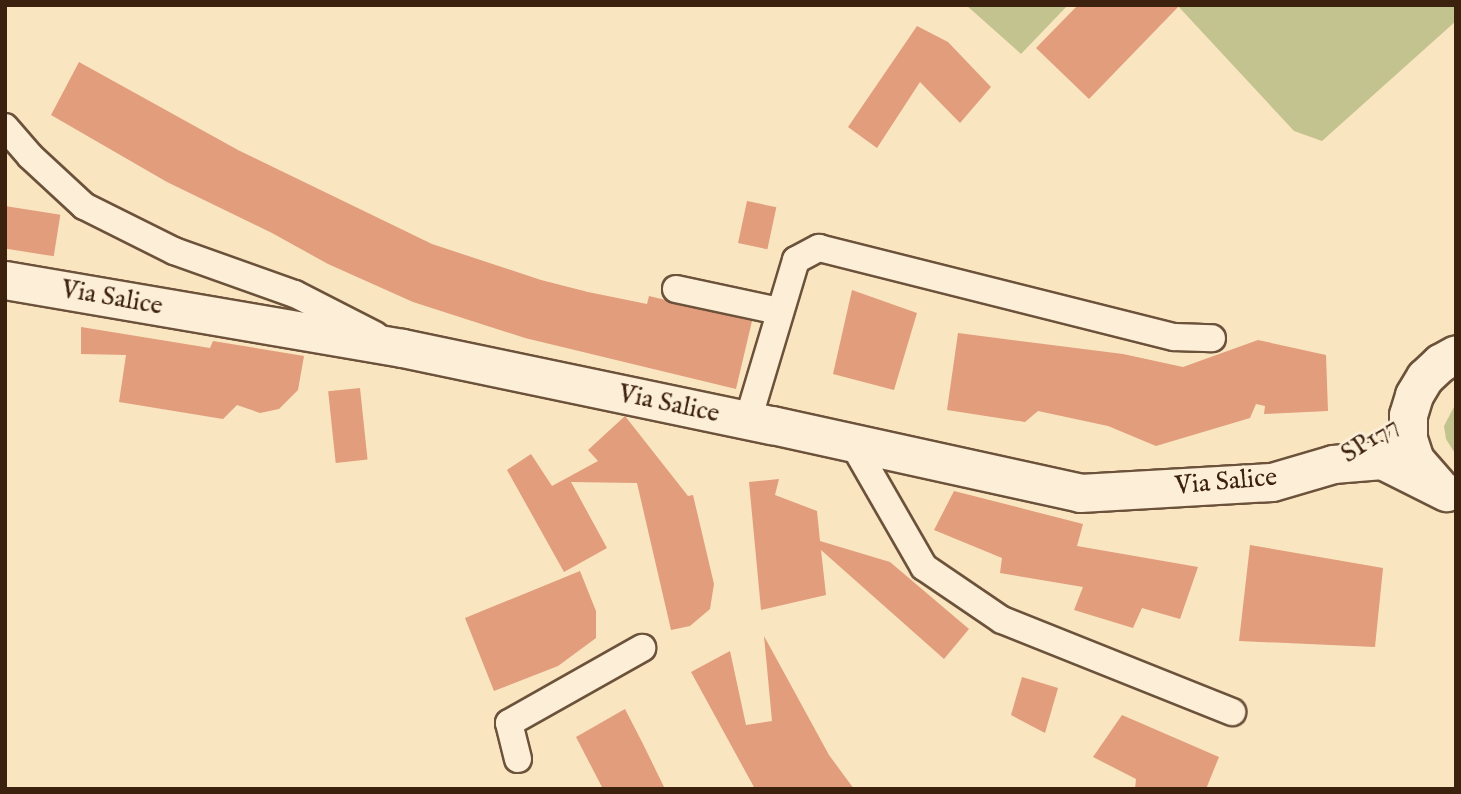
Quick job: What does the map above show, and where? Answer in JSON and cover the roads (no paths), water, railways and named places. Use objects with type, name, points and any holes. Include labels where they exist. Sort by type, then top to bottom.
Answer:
[{"type":"main road","name":"Via Salice","points":[[5,280],[402,348],[852,442],[1080,493],[1272,482],[1332,464]]},
{"type":"main road","points":[[1451,494],[1428,478],[1415,460],[1408,438],[1408,415],[1414,395],[1424,377],[1440,363],[1456,355]]},
{"type":"main road","name":"SP177","points":[[1332,464],[1408,415]]},
{"type":"main road","points":[[1332,464],[1382,460],[1451,494]]},
{"type":"street","points":[[5,128],[30,156],[84,206],[174,251],[295,294],[402,348]]},
{"type":"street","points":[[748,420],[796,260],[819,248],[1174,337],[1212,338]]},
{"type":"street","points":[[676,289],[779,311]]},
{"type":"street","points":[[852,442],[924,567],[1002,620],[1231,712]]},
{"type":"street","points":[[518,759],[509,723],[642,648]]}]
